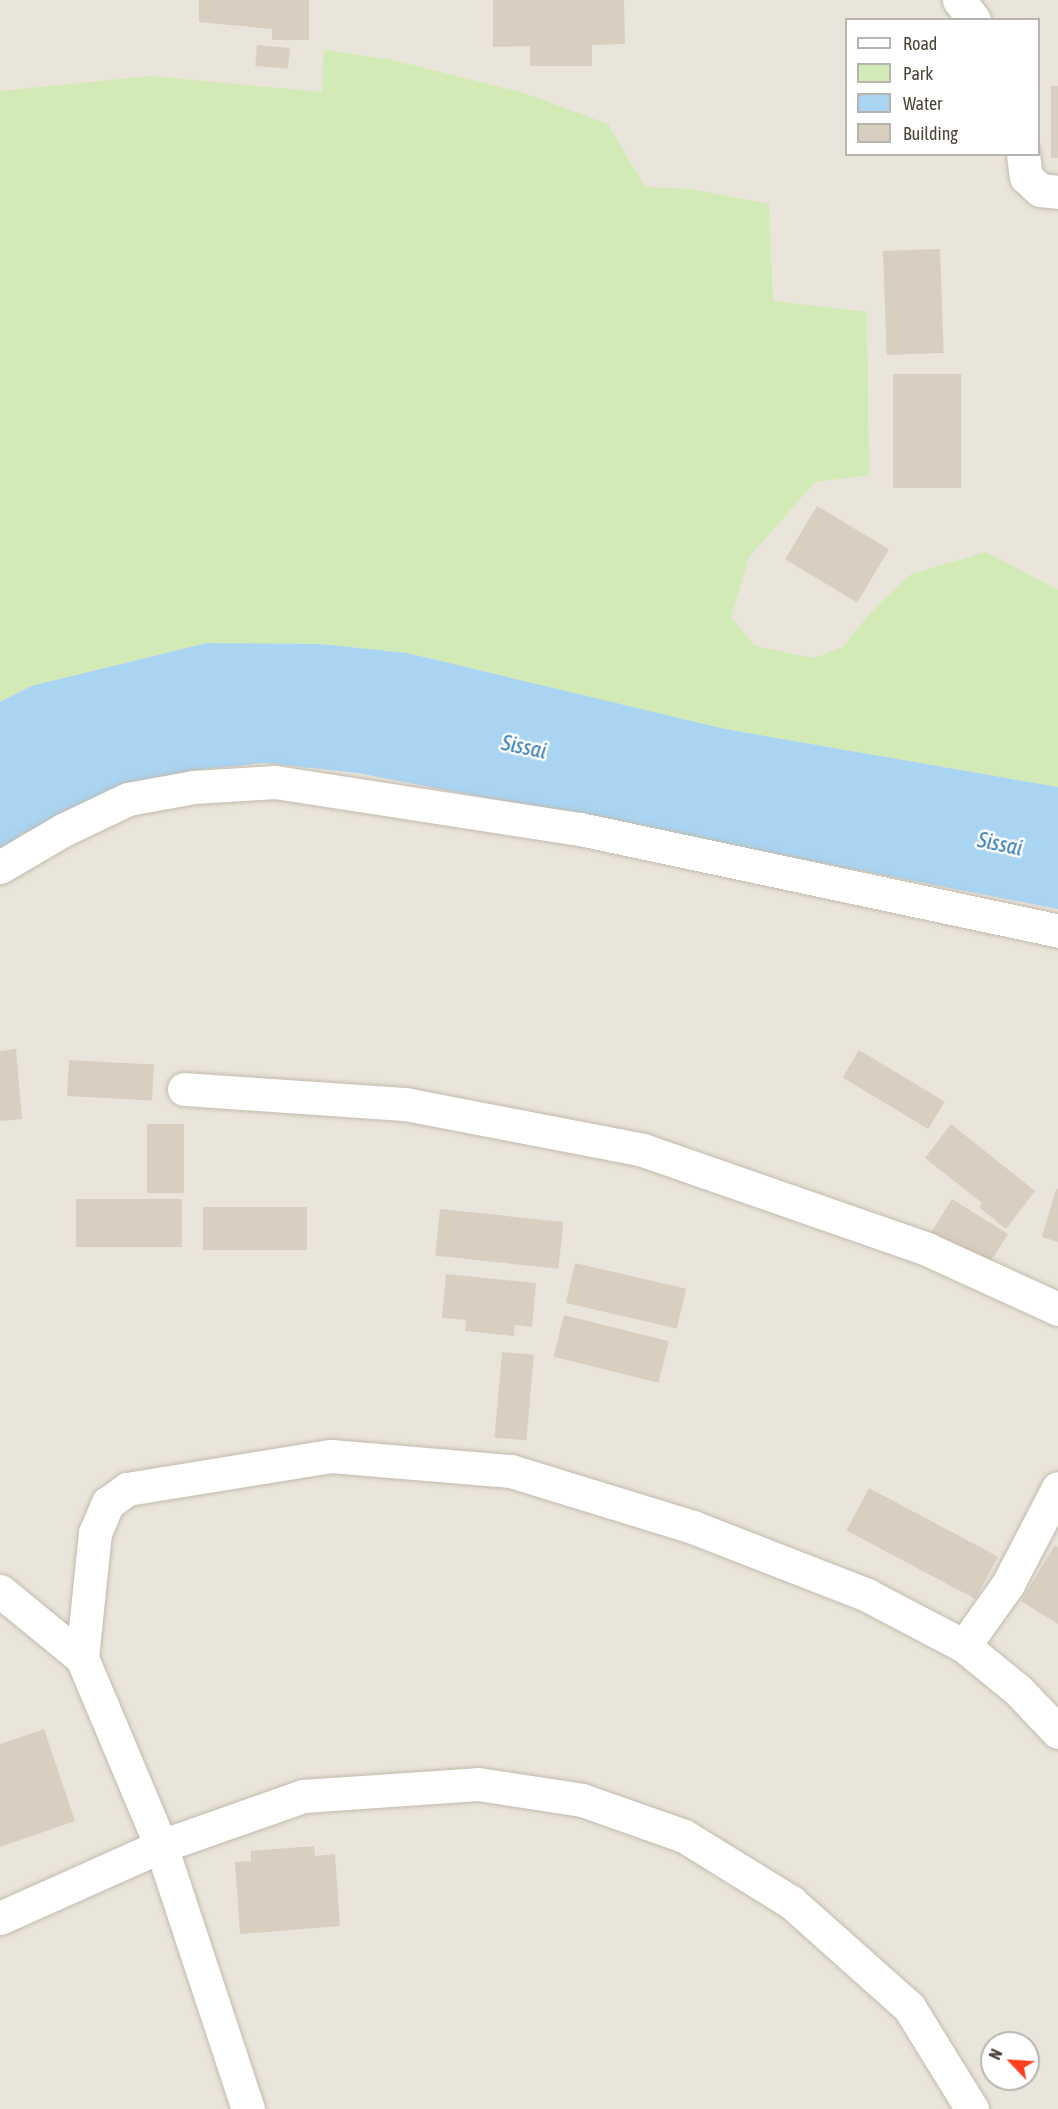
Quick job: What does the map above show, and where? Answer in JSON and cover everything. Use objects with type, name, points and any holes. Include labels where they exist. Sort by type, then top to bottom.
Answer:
[{"type":"street","points":[[959,0],[972,18]]},
{"type":"street","points":[[1023,156],[1026,177],[1040,190],[1058,192]]},
{"type":"street","points":[[0,867],[63,830],[128,800],[194,787],[275,782],[580,829],[1058,931]]},
{"type":"street","points":[[184,1089],[405,1104],[643,1150],[927,1250],[1058,1309]]},
{"type":"street","points":[[82,1658],[96,1533],[108,1503],[128,1489],[331,1456],[511,1471],[693,1527],[867,1595],[964,1646],[1018,1690],[1058,1732]]},
{"type":"street","points":[[964,1646],[1008,1584],[1058,1488]]},
{"type":"street","points":[[0,1591],[82,1658],[161,1846],[248,2109]]},
{"type":"street","points":[[0,1918],[161,1846],[303,1796],[478,1784],[582,1800],[684,1836],[791,1902],[909,2007],[972,2109]]},
{"type":"shaded area","points":[[0,0],[1058,0],[1058,2109],[0,2109]]},
{"type":"green space","points":[[324,50],[393,60],[524,93],[608,124],[645,187],[691,189],[769,204],[773,301],[867,312],[869,475],[815,482],[749,557],[731,617],[755,646],[814,658],[843,647],[870,613],[911,574],[986,552],[1058,590],[1058,787],[725,729],[407,653],[320,644],[206,643],[31,686],[0,702],[0,91],[150,76],[322,92]]},
{"type":"water","name":"Sissai","points":[[207,643],[320,644],[407,653],[725,729],[1058,787],[1058,909],[358,773],[265,763],[193,770],[116,789],[20,835],[0,851],[0,702],[31,686]]},
{"type":"building","points":[[199,0],[309,0],[309,40],[272,40],[272,29],[199,22]]},
{"type":"building","points":[[493,0],[624,0],[625,44],[592,45],[592,66],[530,66],[530,46],[493,47]]},
{"type":"building","points":[[257,45],[290,48],[288,69],[255,66]]},
{"type":"building","points":[[1051,86],[1058,86],[1058,158],[1051,158]]},
{"type":"building","points":[[940,249],[944,353],[887,355],[883,251]]},
{"type":"building","points":[[893,374],[961,374],[961,488],[893,488]]},
{"type":"building","points":[[817,506],[889,549],[857,602],[785,559]]},
{"type":"building","points":[[16,1049],[22,1119],[0,1121],[0,1051]]},
{"type":"building","points":[[859,1050],[945,1102],[928,1129],[843,1077]]},
{"type":"building","points":[[69,1060],[154,1064],[152,1100],[67,1096]]},
{"type":"building","points":[[147,1124],[184,1124],[184,1193],[147,1193]]},
{"type":"building","points":[[951,1124],[1035,1191],[1006,1229],[979,1207],[982,1203],[925,1158]]},
{"type":"building","points":[[1056,1189],[1058,1189],[1058,1242],[1042,1237]]},
{"type":"building","points":[[76,1199],[182,1199],[182,1247],[76,1247]]},
{"type":"building","points":[[952,1199],[1008,1234],[985,1271],[929,1236]]},
{"type":"building","points":[[203,1207],[307,1207],[307,1250],[203,1250]]},
{"type":"building","points":[[440,1209],[563,1222],[558,1269],[435,1256]]},
{"type":"building","points":[[575,1263],[686,1289],[677,1329],[566,1303]]},
{"type":"building","points":[[446,1274],[536,1283],[532,1327],[515,1325],[514,1336],[465,1331],[466,1320],[442,1318]]},
{"type":"building","points":[[564,1315],[669,1341],[658,1383],[554,1357]]},
{"type":"building","points":[[502,1352],[534,1355],[526,1440],[495,1438]]},
{"type":"building","points":[[869,1488],[998,1557],[975,1599],[846,1530]]},
{"type":"building","points":[[1055,1545],[1058,1547],[1058,1624],[1021,1601]]},
{"type":"building","points":[[44,1729],[75,1821],[0,1847],[0,1744]]},
{"type":"building","points":[[314,1846],[315,1856],[335,1854],[340,1926],[240,1934],[235,1862],[251,1861],[251,1851]]}]
